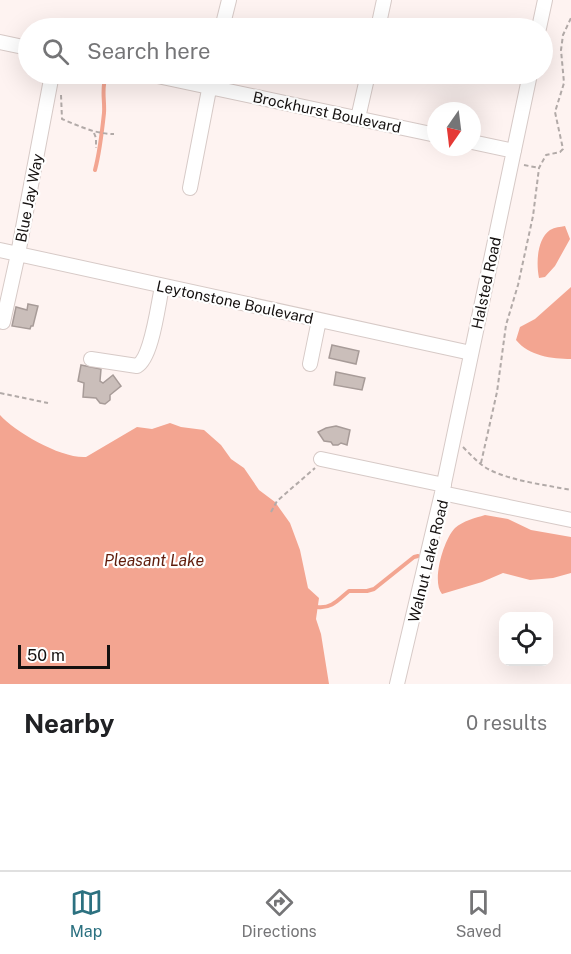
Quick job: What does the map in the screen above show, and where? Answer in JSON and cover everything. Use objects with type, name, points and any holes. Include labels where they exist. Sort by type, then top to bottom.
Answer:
[{"type":"street","points":[[224,18],[229,0]]},
{"type":"street","points":[[380,18],[384,0]]},
{"type":"street","points":[[541,18],[545,0]]},
{"type":"street","points":[[0,42],[18,46]]},
{"type":"street","name":"Blue Jay Way","points":[[3,322],[50,84]]},
{"type":"street","points":[[190,188],[210,84]]},
{"type":"street","name":"Brockhurst Boulevard","points":[[226,84],[427,133]]},
{"type":"street","points":[[358,118],[366,84]]},
{"type":"street","name":"Halsted Road","points":[[443,489],[528,84]]},
{"type":"street","points":[[481,144],[514,151]]},
{"type":"street","name":"Leytonstone Boulevard","points":[[0,250],[471,352]]},
{"type":"street","points":[[91,358],[137,366],[144,361],[162,286]]},
{"type":"street","points":[[310,364],[319,320]]},
{"type":"street","points":[[319,462],[443,489]]},
{"type":"street","name":"Walnut Lake Road","points":[[398,684],[443,489],[571,520]]},
{"type":"path","points":[[481,463],[497,392],[506,325],[518,285],[533,216],[539,168],[546,155],[560,152],[563,149],[555,112],[564,83],[561,50],[563,35],[571,18]]},
{"type":"path","points":[[54,84],[62,95],[62,119],[94,133],[114,134]]},
{"type":"path","points":[[94,133],[96,148]]},
{"type":"path","points":[[0,393],[48,403]]},
{"type":"path","points":[[453,443],[461,445],[489,469],[520,479],[571,490]]},
{"type":"path","points":[[271,512],[277,501],[319,462]]},
{"type":"water","points":[[565,226],[570,239],[555,266],[545,277],[539,278],[538,259],[542,239],[550,230]]},
{"type":"water","points":[[571,287],[571,359],[541,356],[527,350],[516,340],[520,327],[535,319]]},
{"type":"water","name":"Pleasant Lake","points":[[0,415],[16,429],[52,449],[65,454],[86,457],[137,427],[152,429],[170,423],[204,430],[221,445],[231,459],[244,468],[259,490],[275,502],[290,523],[300,550],[308,588],[319,598],[316,619],[321,634],[329,684],[0,684]]},
{"type":"water","points":[[485,515],[508,519],[531,530],[571,537],[571,573],[553,578],[530,580],[503,573],[442,594],[439,588],[438,570],[443,550],[451,533],[462,523]]},
{"type":"building","points":[[28,304],[38,306],[33,326],[30,329],[12,326],[16,307],[27,310]]},
{"type":"building","points":[[332,345],[359,351],[356,364],[329,358]]},
{"type":"building","points":[[81,365],[101,369],[100,381],[103,383],[113,375],[121,386],[110,395],[110,400],[105,404],[100,403],[96,398],[83,397],[84,383],[78,381]]},
{"type":"building","points":[[336,372],[365,378],[362,390],[334,385]]},
{"type":"building","points":[[336,426],[350,430],[347,445],[341,443],[333,445],[331,442],[324,441],[318,432]]},
{"type":"waterway","points":[[95,170],[100,149],[104,84]]},
{"type":"waterway","points":[[317,607],[331,605],[349,591],[374,589],[418,556]]}]
